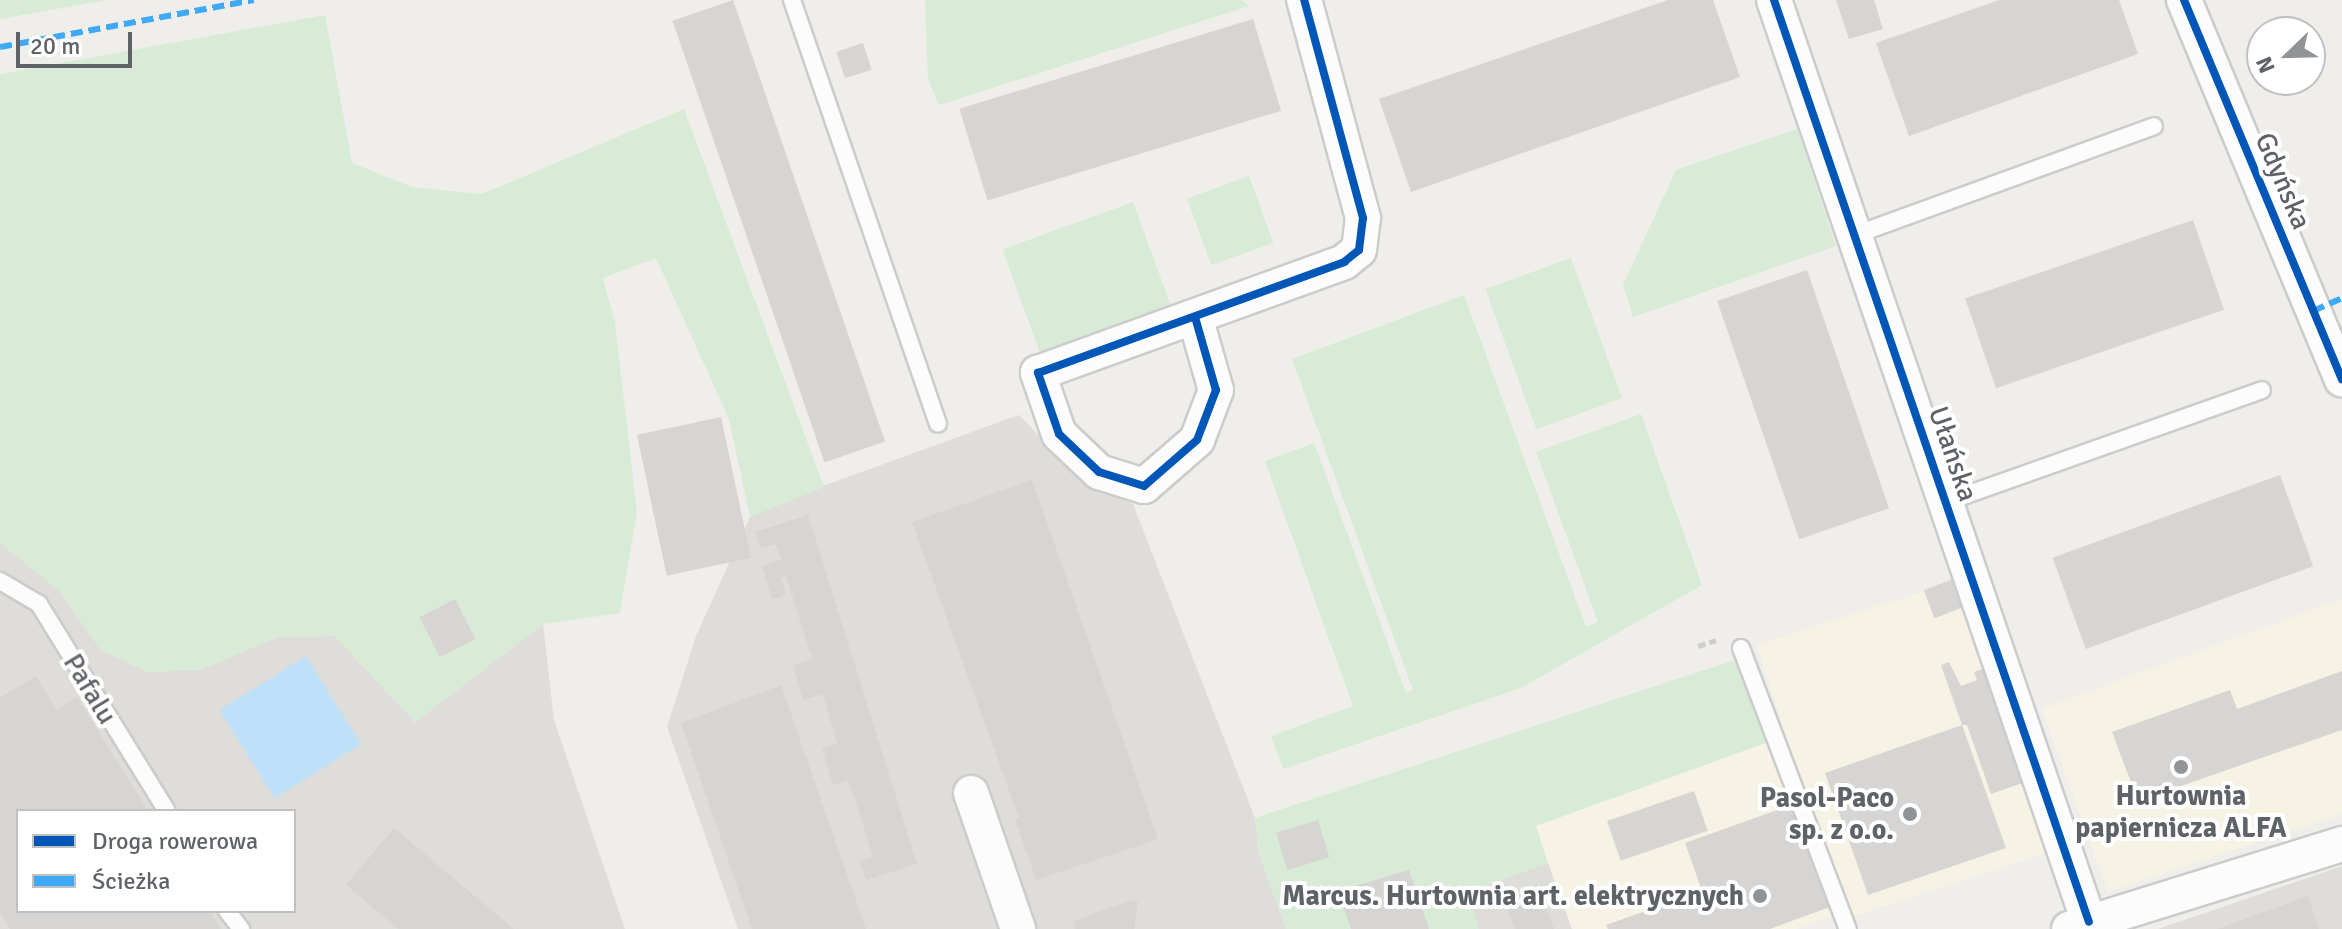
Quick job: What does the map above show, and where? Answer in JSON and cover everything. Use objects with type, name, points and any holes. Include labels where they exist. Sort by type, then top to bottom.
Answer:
[{"type":"street","points":[[1195,317],[1216,390],[1197,440],[1144,486],[1099,472],[1059,434],[1038,373],[1344,262],[1359,250],[1363,218],[1304,0]]},
{"type":"street","name":"Ułańska","points":[[1774,0],[1946,502],[2079,926]]},
{"type":"street","name":"Gdyńska","points":[[2184,0],[2328,305],[2342,379]]},
{"type":"street","points":[[971,793],[1018,929]]},
{"type":"street","points":[[2079,926],[2342,844]]},
{"type":"lane","points":[[792,0],[938,424]]},
{"type":"lane","points":[[1855,235],[2154,126]]},
{"type":"lane","points":[[1946,502],[2262,390]]},
{"type":"lane","name":"Pafalu","points":[[0,581],[39,604],[166,809]]},
{"type":"lane","points":[[1741,648],[1848,929]]},
{"type":"lane","points":[[229,913],[241,929]]},
{"type":"path","points":[[1698,646],[1723,638]]},
{"type":"shaded area","points":[[1019,415],[1084,483],[1133,504],[1255,818],[1259,853],[1286,929],[738,929],[667,727],[696,636],[750,517],[801,494]]},
{"type":"shaded area","points":[[0,543],[61,592],[100,649],[147,672],[199,670],[278,637],[335,636],[415,722],[543,624],[554,720],[625,929],[0,929]]},
{"type":"shaded area","points":[[1965,578],[2054,851],[1845,919],[1757,646]]},
{"type":"shaded area","points":[[2342,599],[2342,814],[2108,892],[2042,709]]},
{"type":"shaded area","points":[[1771,741],[1836,915],[1796,929],[1572,929],[1535,826]]},
{"type":"shaded area","points":[[1548,863],[1572,929],[1479,929],[1466,892]]},
{"type":"shaded area","points":[[2342,866],[2342,929],[2158,929]]},
{"type":"green space","points":[[0,0],[107,0],[0,19]]},
{"type":"green space","points":[[925,0],[1241,0],[1249,6],[939,105],[928,79]]},
{"type":"green space","points":[[325,15],[352,163],[412,187],[482,194],[684,109],[824,487],[750,517],[729,419],[656,258],[603,278],[615,323],[637,512],[620,613],[543,624],[415,722],[335,636],[278,637],[199,670],[147,672],[100,649],[61,592],[0,543],[0,74]]},
{"type":"green space","points":[[1797,129],[1836,246],[1633,317],[1623,285],[1676,170]]},
{"type":"green space","points":[[1249,176],[1273,243],[1211,265],[1187,199]]},
{"type":"green space","points":[[1133,202],[1171,305],[1040,353],[1002,250]]},
{"type":"green space","points":[[1571,258],[1622,398],[1536,429],[1485,289]]},
{"type":"green space","points":[[1464,295],[1586,627],[1598,622],[1536,452],[1641,414],[1702,585],[1521,688],[1283,769],[1271,736],[1353,706],[1265,461],[1314,443],[1406,693],[1413,690],[1292,359]]},
{"type":"green space","points":[[1738,659],[1771,741],[1536,826],[1548,863],[1467,892],[1479,929],[1286,929],[1259,853],[1255,818]]},
{"type":"water","points":[[306,656],[361,744],[275,798],[219,710]]},
{"type":"building","points":[[733,0],[885,442],[825,462],[672,21]]},
{"type":"building","points":[[1668,0],[1713,0],[1740,77],[1411,192],[1379,99]]},
{"type":"building","points":[[1836,0],[1874,0],[1883,29],[1849,39]]},
{"type":"building","points":[[1999,0],[2119,0],[2138,54],[1909,136],[1876,43]]},
{"type":"building","points":[[1253,19],[1281,111],[987,201],[959,109]]},
{"type":"building","points":[[863,43],[872,70],[845,78],[836,52]]},
{"type":"building","points":[[2193,220],[2224,310],[1996,388],[1965,298]]},
{"type":"building","points":[[1807,270],[1889,508],[1799,539],[1717,301]]},
{"type":"building","points":[[721,417],[751,558],[667,576],[637,435]]},
{"type":"building","points":[[2280,475],[2313,566],[2086,649],[2053,558]]},
{"type":"building","points":[[1032,480],[1158,839],[1036,880],[1015,819],[1019,818],[912,522]]},
{"type":"building","points":[[808,515],[917,864],[866,880],[860,861],[873,857],[854,796],[848,780],[833,785],[822,748],[837,744],[823,694],[803,700],[793,665],[812,659],[786,576],[781,578],[786,595],[772,599],[762,566],[781,560],[776,544],[760,548],[755,532]]},
{"type":"building","points":[[1961,576],[1972,604],[1934,618],[1924,590]]},
{"type":"building","points":[[455,599],[475,639],[440,657],[419,617]]},
{"type":"building","points":[[1949,662],[1961,686],[1977,680],[1974,672],[1988,667],[2028,781],[1991,794],[1967,725],[1962,725],[1941,665]]},
{"type":"building","name":"Hurtownia papiernicza ALFA","points":[[2342,671],[2342,730],[2138,801],[2112,732],[2230,690],[2237,709]]},
{"type":"building","points":[[36,676],[57,710],[77,697],[147,809],[16,809],[16,913],[211,913],[221,929],[10,929],[0,912],[0,698]]},
{"type":"building","points":[[781,685],[866,929],[752,929],[681,723]]},
{"type":"building","points":[[1962,725],[2006,848],[1868,895],[1825,773]]},
{"type":"building","points":[[1694,791],[1708,831],[1621,861],[1607,821]]},
{"type":"building","points":[[1791,805],[1830,907],[1770,929],[1608,929],[1606,925],[1702,891],[1685,843]]},
{"type":"building","points":[[1318,820],[1329,857],[1287,870],[1276,833]]},
{"type":"building","points":[[394,828],[514,929],[398,929],[346,885]]},
{"type":"building","points":[[1409,870],[1429,929],[1351,929],[1338,891]]},
{"type":"building","points":[[1542,895],[1554,929],[1515,929],[1507,907]]},
{"type":"building","points":[[2308,896],[2319,929],[2217,929]]},
{"type":"building","points":[[1132,900],[1138,902],[1134,929],[1075,929],[1073,921]]},
{"type":"marked path","points":[[0,47],[254,0]]},
{"type":"marked path","points":[[2313,311],[2342,298]]},
{"type":"cycle path","points":[[1195,317],[1216,390],[1197,440],[1144,486],[1099,472],[1059,434],[1038,373],[1344,262],[1359,250],[1363,218],[1304,0]]},
{"type":"cycle path","points":[[1774,0],[2089,922]]},
{"type":"cycle path","points":[[2184,0],[2342,379]]},
{"type":"place","name":"Hurtownia papiernicza ALFA","points":[[2181,767]]},
{"type":"place","name":"Pasol-Paco sp. z o.o.","points":[[1910,814]]},
{"type":"place","name":"Marcus. Hurtownia art. elektrycznych","points":[[1760,896]]}]
